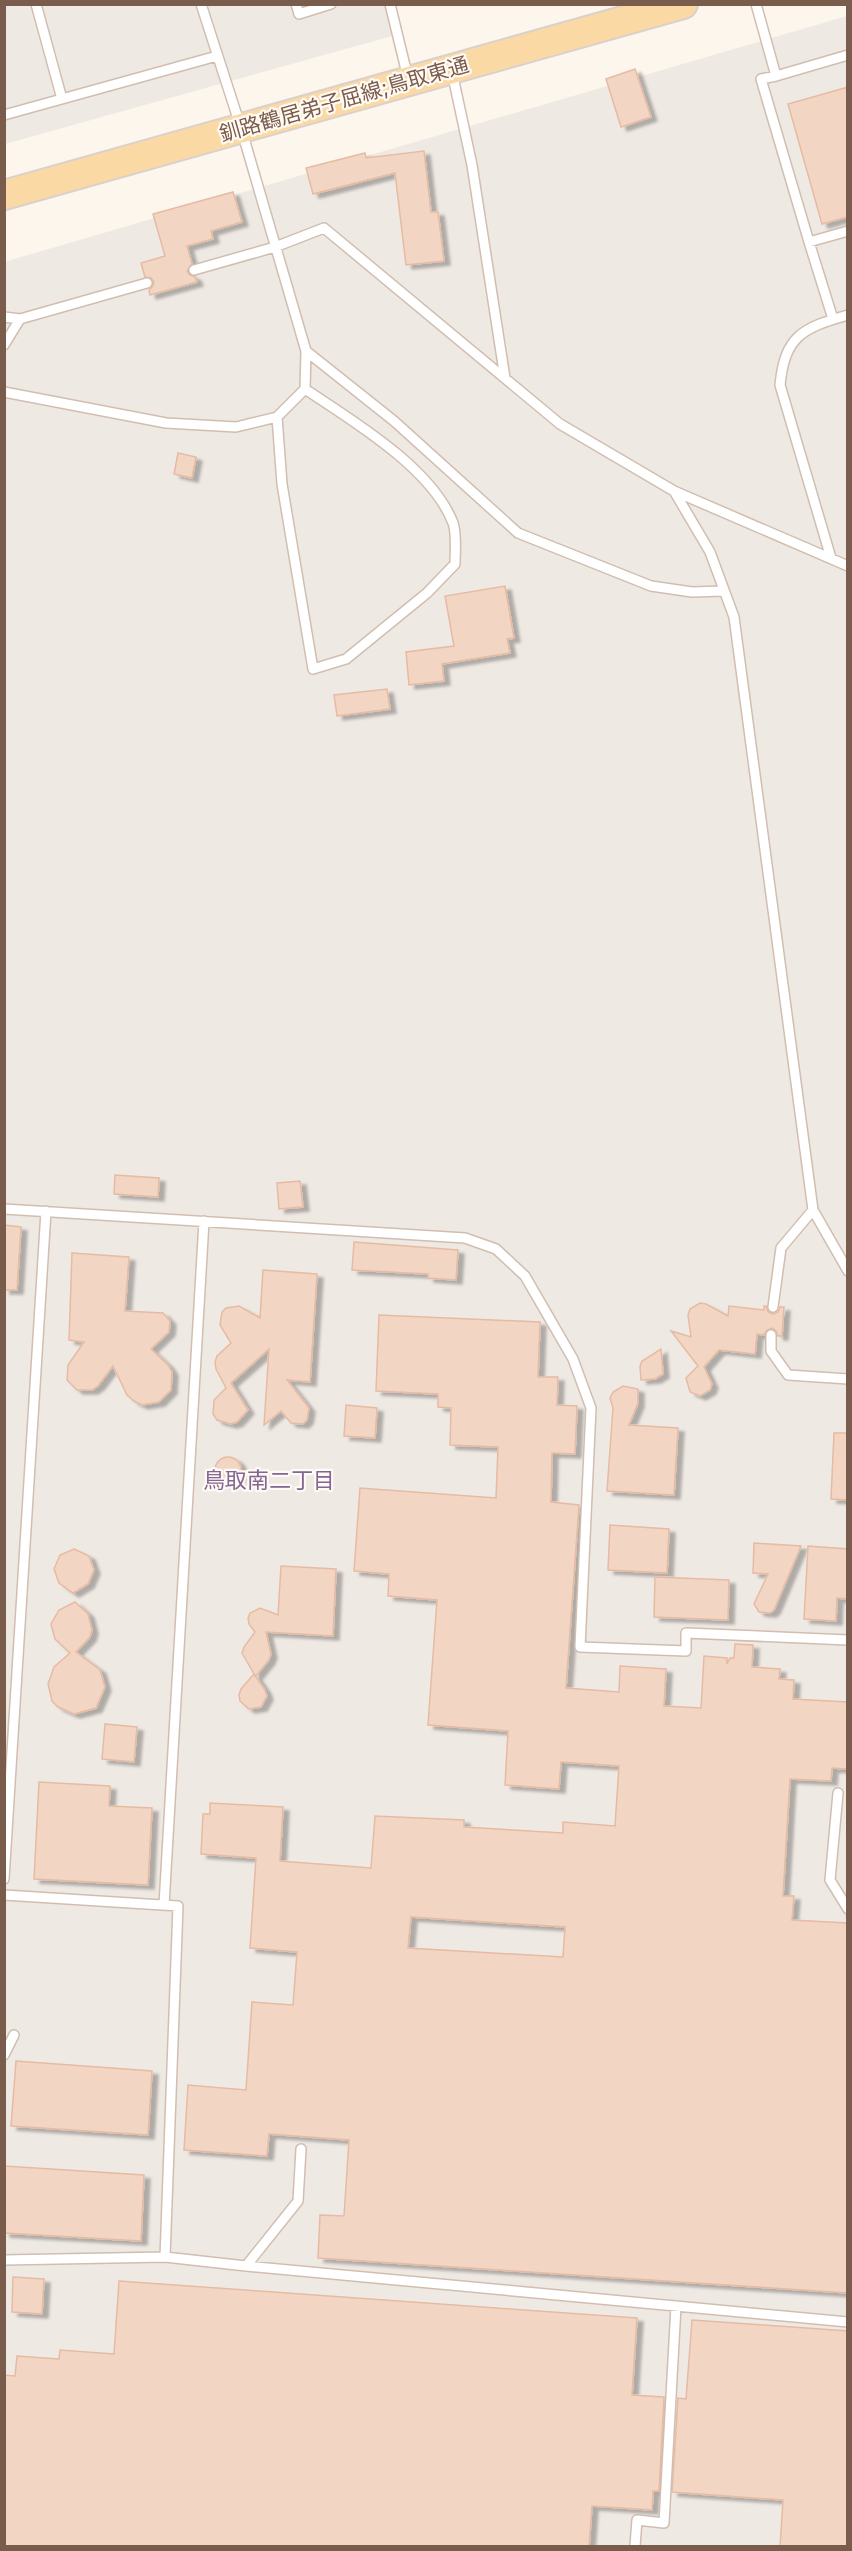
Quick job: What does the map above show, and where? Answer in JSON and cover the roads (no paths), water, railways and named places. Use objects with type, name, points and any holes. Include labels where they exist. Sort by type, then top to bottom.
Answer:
[{"type":"main road","name":"釧路鶴居弟子屈線;鳥取東通","points":[[4,195],[683,4]]},
{"type":"lane","points":[[36,4],[62,99]]},
{"type":"lane","points":[[4,392],[166,423],[236,427],[277,417],[305,389],[306,351],[241,128],[201,4]]},
{"type":"lane","points":[[296,4],[299,14],[332,4]]},
{"type":"lane","points":[[390,4],[409,81]]},
{"type":"lane","points":[[756,4],[776,76]]},
{"type":"lane","points":[[833,319],[761,79],[848,55]]},
{"type":"lane","points":[[4,115],[216,56]]},
{"type":"lane","points":[[452,69],[472,165],[505,378]]},
{"type":"lane","points":[[194,270],[275,247],[324,228],[560,424],[674,491],[848,566]]},
{"type":"lane","points":[[809,242],[848,231]]},
{"type":"lane","points":[[4,316],[20,319],[147,283]]},
{"type":"lane","points":[[831,558],[780,385],[782,366],[788,347],[807,330],[848,315]]},
{"type":"lane","points":[[4,345],[20,319]]},
{"type":"lane","points":[[306,351],[394,421],[518,533],[651,586],[692,592],[724,591]]},
{"type":"lane","points":[[277,417],[282,484],[313,669],[346,659],[427,593],[455,564],[454,525],[433,489],[372,434],[305,389]]},
{"type":"lane","points":[[674,491],[710,552],[734,617],[813,1210],[848,1271]]},
{"type":"lane","points":[[4,1209],[465,1238],[496,1249],[525,1276],[573,1359],[591,1408],[580,1647],[686,1652],[686,1633],[848,1640]]},
{"type":"lane","points":[[773,1307],[782,1248],[813,1210]]},
{"type":"lane","points":[[4,1879],[46,1211]]},
{"type":"lane","points":[[164,1905],[204,1221]]},
{"type":"lane","points":[[771,1335],[771,1352],[788,1375],[848,1379]]},
{"type":"lane","points":[[838,1793],[830,1880],[848,1910]]},
{"type":"lane","points":[[4,1895],[178,1906],[165,2257]]},
{"type":"lane","points":[[4,2055],[14,2035]]},
{"type":"lane","points":[[246,2266],[298,2200],[300,2149]]},
{"type":"lane","points":[[4,2260],[165,2257],[848,2322]]},
{"type":"lane","points":[[635,2547],[637,2520],[664,2523],[676,2306]]},
{"type":"district","name":"鳥取南二丁目","points":[[269,1480]]}]
